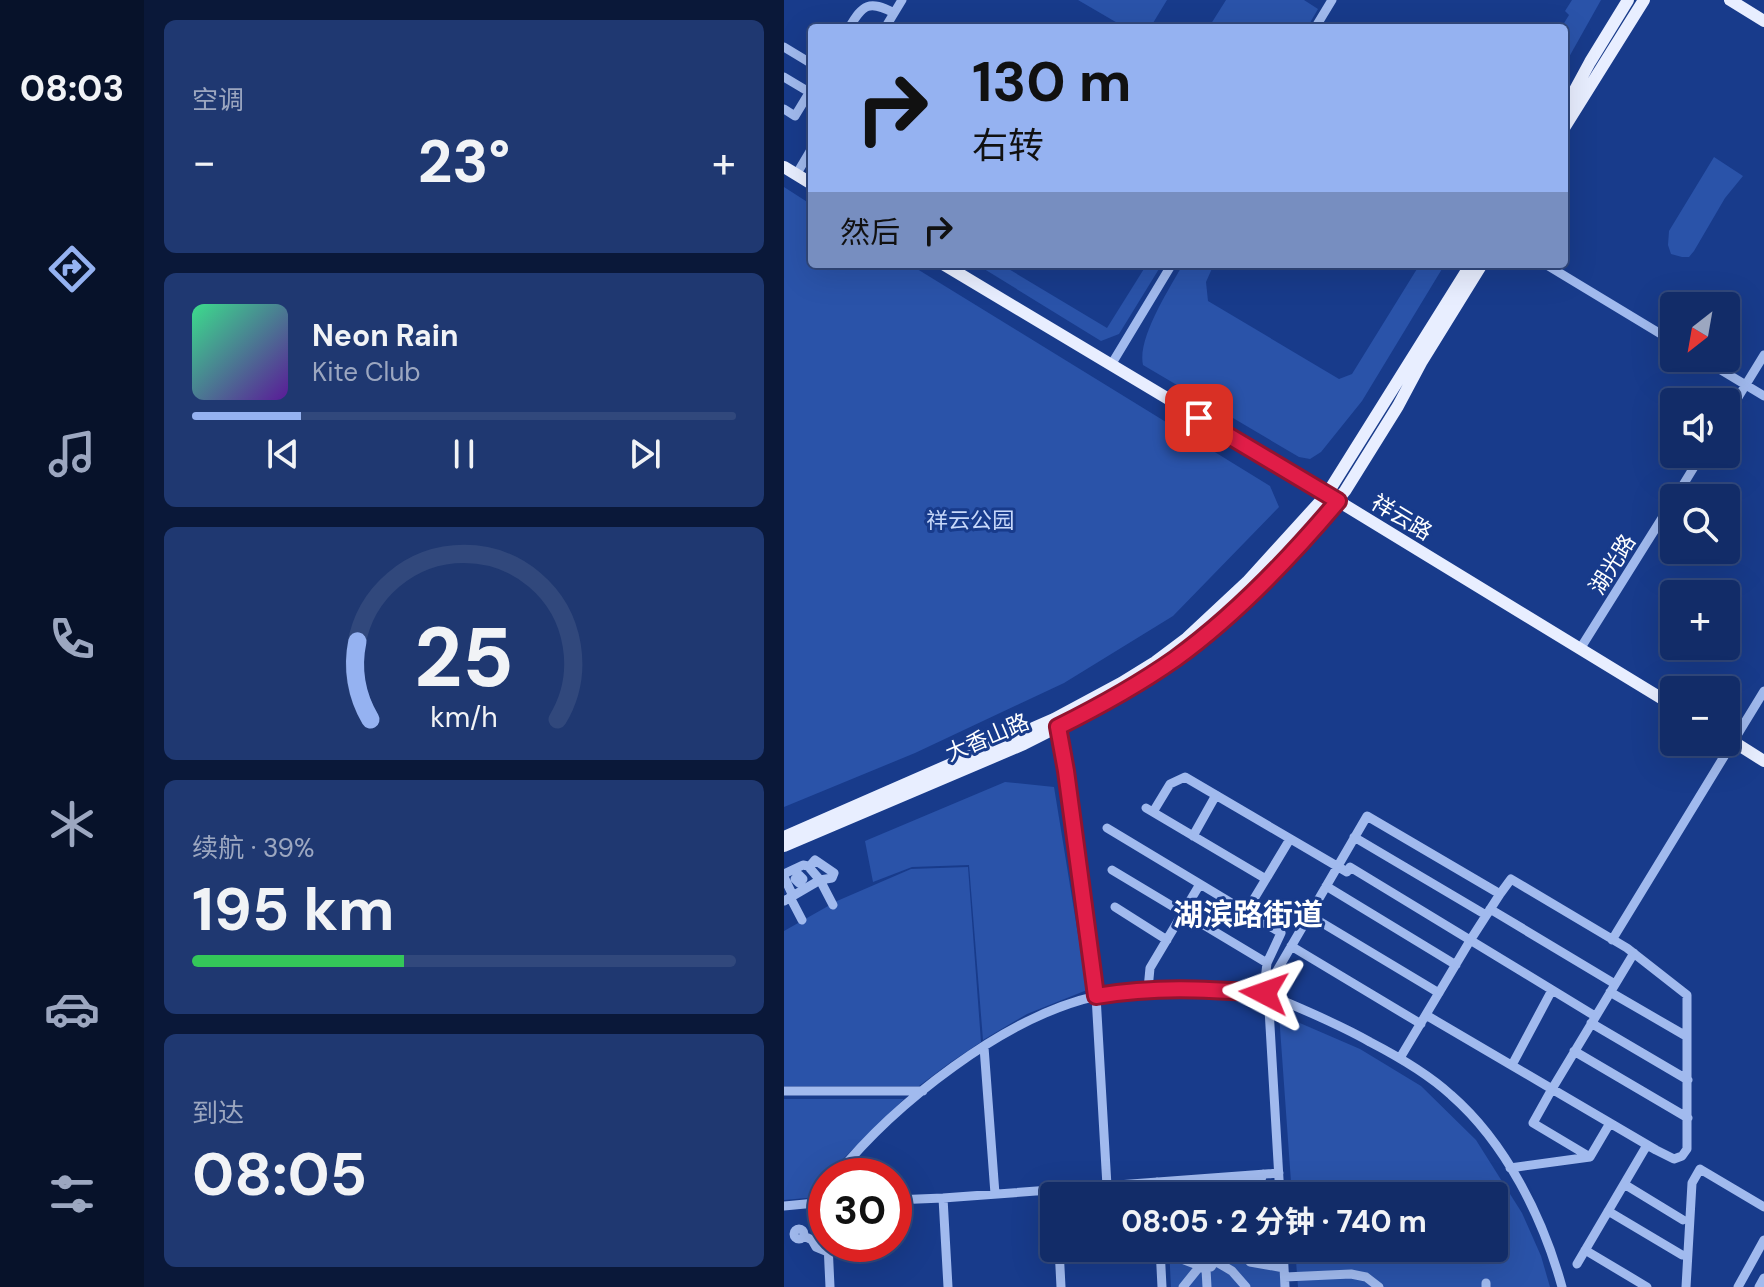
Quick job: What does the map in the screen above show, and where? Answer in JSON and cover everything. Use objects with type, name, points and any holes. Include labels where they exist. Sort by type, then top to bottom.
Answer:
[{"type":"main road","points":[[1568,103],[1628,0]]},
{"type":"main road","points":[[1568,122],[1644,0]]},
{"type":"main road","points":[[1730,0],[1764,21]]},
{"type":"main road","points":[[784,167],[808,182]]},
{"type":"main road","name":"祥云路","points":[[950,268],[1660,698]]},
{"type":"main road","name":"大香山路","points":[[1332,498],[1469,268]]},
{"type":"main road","name":"大香山路","points":[[784,846],[1024,744],[1187,638],[1332,498],[1398,406],[1480,268]]},
{"type":"main road","name":"大香山路","points":[[784,837],[1056,723]]},
{"type":"main road","points":[[1740,746],[1764,761]]},
{"type":"street","points":[[1317,24],[1332,0]]},
{"type":"street","points":[[851,24],[859,11],[872,5],[879,4],[894,11]]},
{"type":"street","points":[[784,47],[808,62]]},
{"type":"street","points":[[784,77],[808,89]]},
{"type":"street","points":[[784,109],[795,116],[808,95]]},
{"type":"street","points":[[796,175],[808,155]]},
{"type":"street","points":[[1111,365],[1170,268]]},
{"type":"street","points":[[1552,268],[1660,334]]},
{"type":"street","points":[[1740,395],[1764,355]]},
{"type":"street","points":[[1724,372],[1764,396]]},
{"type":"street","name":"湖光路","points":[[1580,649],[1660,520]]},
{"type":"street","points":[[1740,724],[1764,691]]},
{"type":"street","points":[[1056,723],[1066,771],[1096,996],[1107,1182]]},
{"type":"street","points":[[1612,940],[1719,756]]},
{"type":"street","points":[[1266,879],[1150,810],[1170,784],[1185,777],[1337,867],[1347,872],[1350,867],[1552,990],[1688,1080]]},
{"type":"street","points":[[1193,836],[1216,795]]},
{"type":"street","points":[[1264,993],[1367,816],[1500,894]]},
{"type":"street","points":[[1107,828],[1281,933],[1267,963],[1264,993],[1269,1009],[1279,1182]]},
{"type":"street","points":[[1354,837],[1488,912],[1686,1036]]},
{"type":"street","points":[[1246,912],[1290,839]]},
{"type":"street","points":[[795,879],[820,880],[832,878],[834,873],[815,860],[811,869],[795,879],[789,898],[802,920]]},
{"type":"street","points":[[811,869],[833,905]]},
{"type":"street","points":[[1112,870],[1267,963]]},
{"type":"street","points":[[1291,946],[1424,1019],[1512,1065],[1674,1159],[1682,1156],[1687,1149],[1687,995],[1634,953],[1511,879],[1471,939],[1424,1019],[1400,1058]]},
{"type":"street","points":[[1148,989],[1150,968],[1200,884]]},
{"type":"street","points":[[1326,886],[1456,965]]},
{"type":"street","points":[[1115,907],[1167,940]]},
{"type":"street","points":[[1309,915],[1439,993]]},
{"type":"street","points":[[1590,1157],[1533,1123],[1634,953]]},
{"type":"street","points":[[852,1158],[900,1109],[955,1065],[1033,1019],[1064,1006],[1096,996],[1148,989],[1264,993],[1342,1027],[1400,1058],[1451,1095],[1497,1147],[1510,1168],[1545,1237],[1564,1286]]},
{"type":"street","points":[[1512,1065],[1552,990]]},
{"type":"street","points":[[984,1047],[995,1194]]},
{"type":"street","points":[[1574,1051],[1688,1118]]},
{"type":"street","points":[[784,1091],[923,1091]]},
{"type":"street","points":[[1590,1157],[1610,1123]]},
{"type":"street","points":[[1577,1264],[1647,1145]]},
{"type":"street","points":[[1510,1168],[1590,1157]]},
{"type":"street","points":[[1686,1287],[1692,1183],[1700,1169],[1764,1207]]},
{"type":"street","points":[[1157,1182],[1279,1173]]},
{"type":"street","points":[[1259,1182],[1263,1174]]},
{"type":"street","points":[[1624,1184],[1683,1220]]},
{"type":"street","points":[[912,1199],[1040,1193]]},
{"type":"street","points":[[943,1198],[948,1287]]},
{"type":"street","points":[[784,1206],[808,1204]]},
{"type":"street","points":[[1608,1211],[1682,1255]]},
{"type":"street","points":[[1738,1287],[1764,1240]]},
{"type":"street","points":[[1585,1250],[1647,1287]]},
{"type":"street","points":[[829,1262],[830,1287]]},
{"type":"street","points":[[1060,1262],[1061,1287]]},
{"type":"street","points":[[1161,1262],[1162,1287]]},
{"type":"street","points":[[1189,1262],[1203,1268],[1211,1267],[1213,1262]]},
{"type":"street","points":[[1198,1262],[1203,1268],[1207,1287]]},
{"type":"street","points":[[1225,1262],[1246,1287]]},
{"type":"street","points":[[1250,1262],[1285,1277],[1351,1274],[1366,1277],[1379,1287]]},
{"type":"street","points":[[1183,1287],[1203,1268]]},
{"type":"street","points":[[1759,1287],[1764,1278]]},
{"type":"green space","points":[[1078,0],[1167,0],[1152,24],[1119,24]]},
{"type":"green space","points":[[1226,0],[1304,0],[1318,9],[1309,24],[1211,24]]},
{"type":"green space","points":[[1572,0],[1601,0],[1568,59],[1568,24],[1563,24],[1569,15],[1565,11]]},
{"type":"green space","points":[[1714,157],[1743,176],[1725,198],[1689,257],[1671,254],[1669,231]]},
{"type":"green space","name":"祥云公园","points":[[784,187],[808,202],[808,268],[916,268],[1270,486],[1279,507],[1173,616],[1064,683],[915,753],[784,807]]},
{"type":"green space","points":[[982,268],[1007,268],[1107,328],[1144,268],[1160,268],[1119,334],[1101,341]]},
{"type":"green space","points":[[1181,268],[1212,268],[1206,282],[1208,301],[1339,379],[1352,374],[1418,268],[1443,268],[1362,401],[1321,452],[1310,459],[1299,457],[1143,365],[1145,341]]},
{"type":"green space","points":[[1005,782],[1054,787],[1087,990],[1027,1014],[983,1040],[969,865],[912,867],[873,882],[865,841]]},
{"type":"green space","points":[[968,867],[981,1042],[919,1086],[784,1086],[784,931],[837,901],[911,869]]},
{"type":"green space","points":[[1279,1014],[1360,1049],[1421,1086],[1476,1140],[1502,1182],[1291,1182]]},
{"type":"green space","points":[[784,1099],[904,1099],[844,1158],[808,1158],[808,1198],[784,1200]]},
{"type":"green space","points":[[1508,1191],[1522,1213],[1541,1256],[1550,1287],[1298,1287],[1296,1262],[1508,1262]]},
{"type":"green space","points":[[1170,1262],[1281,1262],[1282,1287],[1171,1287]]},
{"type":"district","name":"湖滨路街道","points":[[1248,915]]},
{"type":"route","points":[[1199,418],[1338,501],[1270,575],[1209,632],[1132,687],[1058,727],[1096,996],[1153,988],[1264,993]]}]
